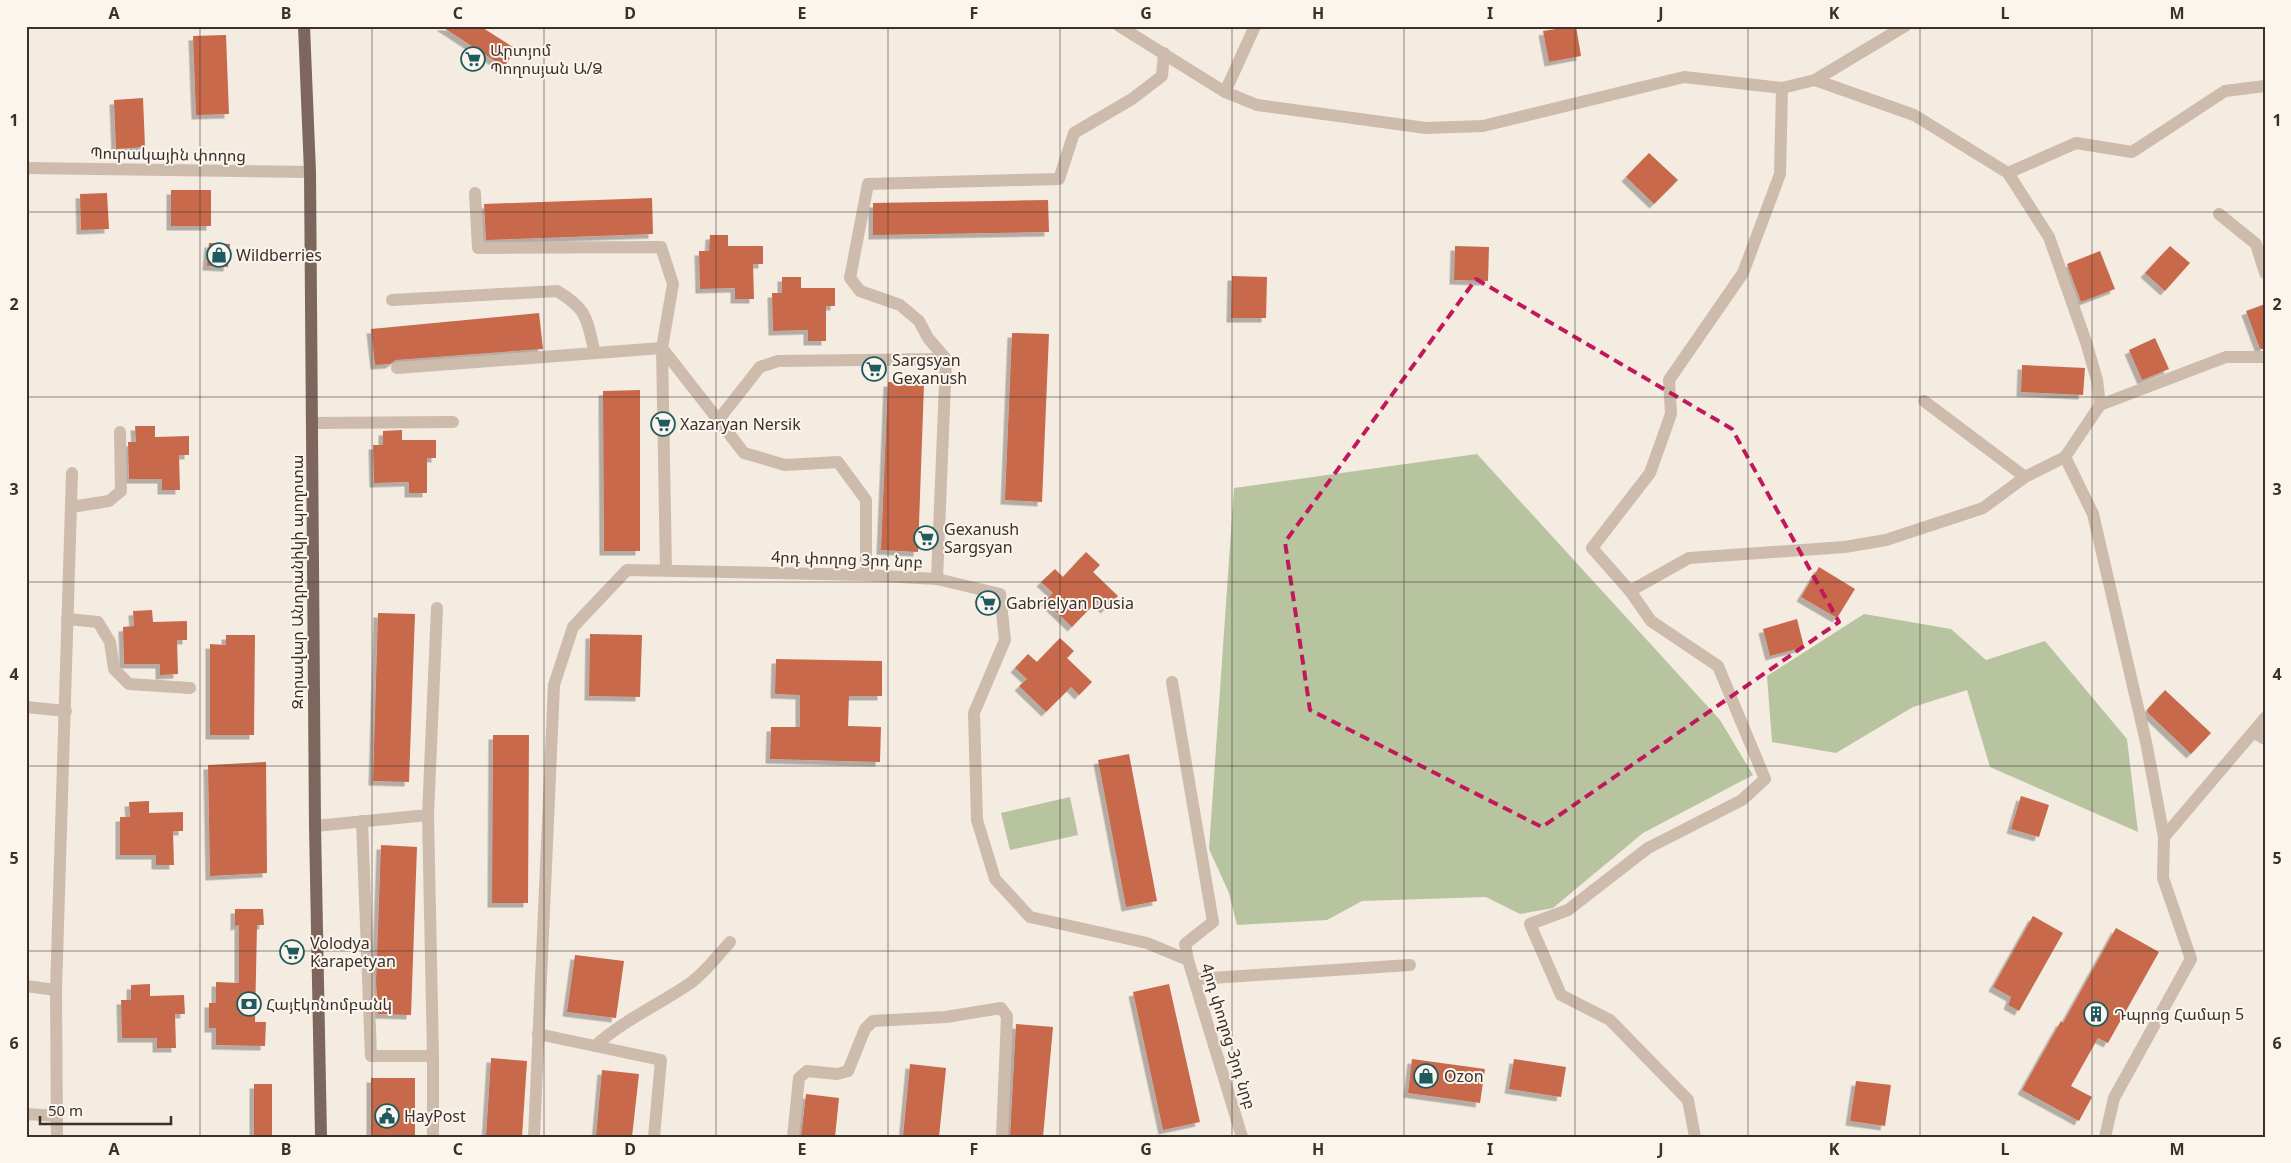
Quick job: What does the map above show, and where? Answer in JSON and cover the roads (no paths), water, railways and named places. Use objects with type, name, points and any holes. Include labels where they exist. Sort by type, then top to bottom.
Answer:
[{"type":"main road","name":"Զորավար Անդրանիկի պողոտա","points":[[304,26],[310,172],[315,826],[321,1137]]},
{"type":"street","points":[[1119,26],[1224,92],[1257,105],[1426,128],[1483,126],[1684,77],[1782,88],[1815,80],[1905,26]]},
{"type":"street","points":[[1224,92],[1255,26]]},
{"type":"street","points":[[937,579],[946,359],[928,338],[919,321],[900,305],[860,291],[850,278],[868,184],[1059,179],[1074,133],[1132,99],[1162,76],[1164,53]]},
{"type":"street","points":[[1815,80],[1914,115],[2008,173],[2049,237],[2086,342],[2097,380],[2100,406]]},
{"type":"street","points":[[2008,173],[2076,143],[2132,152],[2225,91],[2265,86]]},
{"type":"street","points":[[1695,1137],[1688,1100],[1610,1020],[1561,995],[1530,924],[1568,910],[1648,848],[1742,800],[1765,779],[1718,666],[1651,622],[1630,591],[1592,548],[1650,473],[1671,414],[1669,380],[1743,273],[1780,174],[1782,88]]},
{"type":"street","name":"Պուրակային փողոց","points":[[26,168],[310,172]]},
{"type":"street","points":[[475,194],[478,248],[661,247],[673,284],[662,348],[666,570]]},
{"type":"street","points":[[2219,214],[2256,244],[2265,273]]},
{"type":"street","points":[[392,300],[557,291],[575,302],[585,316],[595,353]]},
{"type":"street","points":[[397,368],[662,348]]},
{"type":"street","points":[[662,348],[744,453],[785,465],[838,462],[866,500],[866,575]]},
{"type":"street","points":[[1630,591],[1689,558],[1845,547],[1886,540],[1983,508],[2025,477],[2065,457],[2100,406],[2226,357],[2265,357]]},
{"type":"street","points":[[718,419],[760,367],[778,361],[946,359]]},
{"type":"street","points":[[1924,401],[1944,418],[1967,432],[2025,477]]},
{"type":"street","points":[[312,423],[453,422]]},
{"type":"street","points":[[71,507],[109,501],[121,491],[120,432]]},
{"type":"street","points":[[2065,457],[2093,514],[2146,742],[2164,837],[2163,878],[2191,959],[2114,1098],[2105,1137]]},
{"type":"street","points":[[57,1137],[56,990],[72,472]]},
{"type":"street","name":"4րդ փողոց 3րդ նրբ","points":[[538,1034],[554,685],[573,627],[627,570],[866,575],[937,579],[1000,594],[1004,640],[974,713],[976,820],[995,879],[1030,918],[1147,944],[1188,960],[1196,979],[1242,1137]]},
{"type":"street","points":[[433,1137],[428,815],[436,608]]},
{"type":"street","points":[[66,619],[98,622],[110,642],[114,669],[129,684],[190,688]]},
{"type":"street","points":[[1172,682],[1213,922],[1185,944],[1188,960]]},
{"type":"street","points":[[26,707],[66,711]]},
{"type":"street","points":[[2164,837],[2265,718]]},
{"type":"street","points":[[2253,732],[2265,739]]},
{"type":"street","points":[[315,826],[428,815]]},
{"type":"street","points":[[362,821],[371,1056],[433,1056]]},
{"type":"street","points":[[595,1046],[611,1032],[640,1012],[691,983],[730,942]]},
{"type":"street","points":[[1196,979],[1410,965]]},
{"type":"street","points":[[26,986],[56,990]]},
{"type":"street","points":[[792,1137],[799,1078],[807,1071],[837,1074],[848,1071],[865,1029],[873,1021],[946,1018],[1001,1008],[1007,1016],[1002,1137]]},
{"type":"street","points":[[534,1137],[538,1034],[661,1060],[654,1137]]},
{"type":"street","points":[[26,1114],[57,1116]]},
{"type":"place","name":"Արտյոմ Պողոսյան Ա/Ձ","points":[[473,59]]},
{"type":"place","name":"Wildberries","points":[[219,255]]},
{"type":"place","name":"Sargsyan Gexanush","points":[[874,369]]},
{"type":"place","name":"Xazaryan Nersik","points":[[663,424]]},
{"type":"place","name":"Gexanush Sargsyan","points":[[926,538]]},
{"type":"place","name":"Gabrielyan Dusia","points":[[988,603]]},
{"type":"place","name":"Volodya Karapetyan","points":[[292,952]]},
{"type":"place","name":"Հայէկոնոմբանկ","points":[[249,1004]]},
{"type":"place","name":"Դպրոց Համար 5","points":[[2096,1014]]},
{"type":"place","name":"Ozon","points":[[1426,1076]]},
{"type":"place","name":"HayPost","points":[[387,1116]]}]
